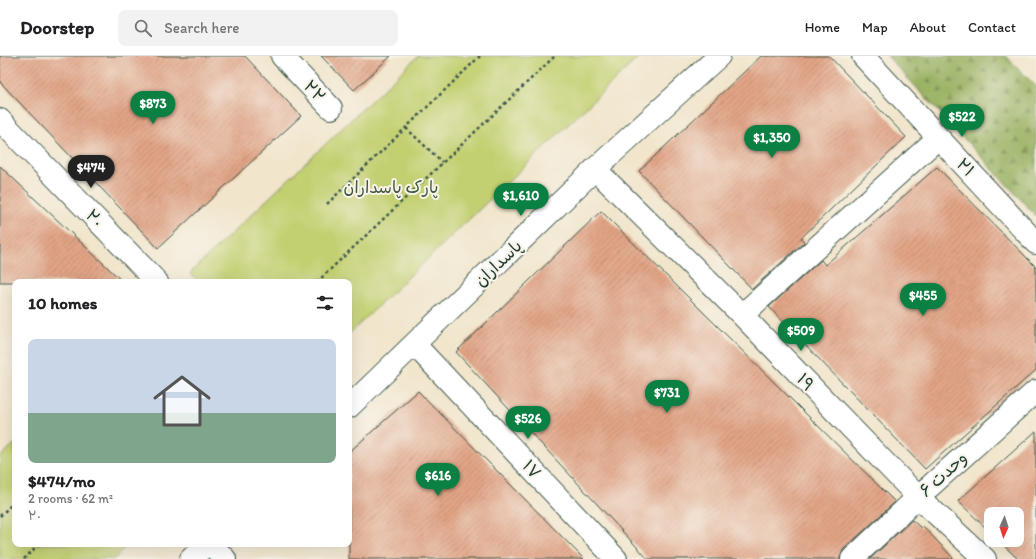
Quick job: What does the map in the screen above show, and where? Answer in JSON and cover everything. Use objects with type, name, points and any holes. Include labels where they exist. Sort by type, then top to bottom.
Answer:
[{"type":"street","name":"۲۲","points":[[282,56],[331,108]]},
{"type":"street","name":"پاسداران","points":[[352,404],[415,345],[595,169],[719,56]]},
{"type":"street","name":"۲۱","points":[[863,56],[1036,243]]},
{"type":"street","name":"۲۰","points":[[0,120],[154,279]]},
{"type":"street","points":[[742,315],[938,138]]},
{"type":"street","name":"۱۹","points":[[595,169],[742,315],[918,497],[985,559]]},
{"type":"street","name":"۱۷","points":[[415,345],[616,559]]},
{"type":"street","name":"وحدت ۶","points":[[852,559],[918,497],[1036,391]]},
{"type":"street","points":[[191,559],[204,547]]},
{"type":"street","points":[[214,547],[225,559]]},
{"type":"path","points":[[327,204],[480,56]]},
{"type":"path","points":[[320,279],[555,56]]},
{"type":"path","points":[[406,128],[442,162]]},
{"type":"path","points":[[0,516],[12,504]]},
{"type":"path","points":[[24,559],[36,547]]},
{"type":"green space","name":"پارک پاسداران","points":[[418,56],[640,56],[352,331],[352,279],[196,279],[190,273]]},
{"type":"green space","points":[[887,56],[1005,56],[1036,86],[1036,216]]},
{"type":"green space","points":[[12,446],[12,547],[126,547],[114,559],[0,559],[0,457]]},
{"type":"building","points":[[0,56],[245,56],[301,116],[158,248],[0,82]]},
{"type":"building","points":[[321,56],[391,56],[354,90]]},
{"type":"building","points":[[761,56],[829,56],[906,137],[801,238],[804,242],[752,289],[639,171]]},
{"type":"building","points":[[0,166],[120,279],[12,279],[12,282],[0,282]]},
{"type":"building","points":[[937,167],[1036,267],[1036,370],[925,469],[769,307],[821,260],[825,265]]},
{"type":"building","points":[[601,211],[895,502],[843,550],[840,559],[648,559],[456,352]]},
{"type":"building","points":[[418,391],[584,559],[349,559],[349,547],[352,547],[352,449]]},
{"type":"building","points":[[1036,431],[1036,559],[1018,559],[1005,547],[1024,547],[1024,507],[984,507],[984,526],[958,501]]},
{"type":"building","points":[[912,520],[921,528],[923,526],[954,559],[870,559]]}]
